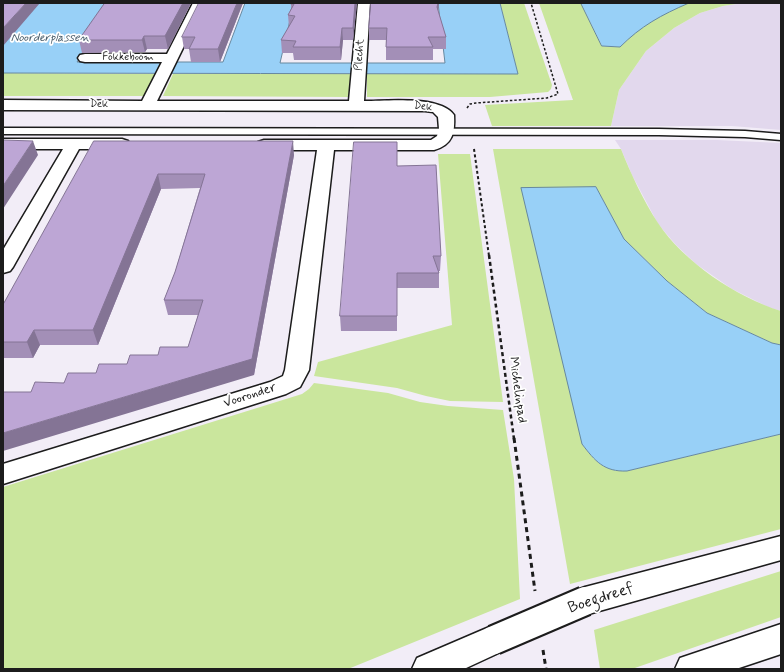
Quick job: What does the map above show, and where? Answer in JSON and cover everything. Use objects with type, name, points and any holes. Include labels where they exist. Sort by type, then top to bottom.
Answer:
[{"type":"street","name":"Fokkeboom","points":[[147,106],[198,3]]},
{"type":"street","name":"Plecht","points":[[356,106],[364,3]]},
{"type":"street","name":"Fokkeboom","points":[[85,58],[168,65]]},
{"type":"street","name":"Dek","points":[[3,105],[432,107],[442,111],[446,115],[447,132]]},
{"type":"street","points":[[3,144],[434,145],[445,138],[447,132]]},
{"type":"street","points":[[3,267],[74,144]]},
{"type":"street","name":"Vooronder","points":[[3,474],[278,388],[292,381],[297,370],[326,145]]},
{"type":"street","name":"Boegdreef","points":[[428,669],[585,601],[781,548]]},
{"type":"street","points":[[691,669],[781,639]]},
{"type":"lane","points":[[3,131],[708,132],[781,137]]},
{"type":"path","name":"Michelinpad","points":[[531,3],[558,94],[547,98],[470,104],[467,107],[472,132],[536,598]]},
{"type":"path","points":[[543,645],[546,669]]},
{"type":"shaded area","points":[[742,3],[781,3],[781,130],[732,126],[611,126],[619,90],[646,51],[674,28],[700,13],[723,6]]},
{"type":"shaded area","points":[[615,140],[717,140],[781,143],[781,311],[770,308],[732,289],[696,264],[676,245],[658,224],[632,175],[621,149]]},
{"type":"green space","points":[[500,3],[524,3],[552,85],[548,92],[490,97],[367,97],[367,74],[518,74]]},
{"type":"green space","points":[[539,3],[581,3],[602,46],[620,47],[635,32],[659,16],[689,3],[742,3],[723,6],[700,13],[674,28],[646,51],[619,90],[611,126],[492,126],[485,105],[573,100]]},
{"type":"green space","points":[[3,73],[157,74],[146,96],[3,96]]},
{"type":"green space","points":[[173,74],[351,74],[349,97],[163,96]]},
{"type":"green space","points":[[493,149],[621,149],[647,205],[658,223],[682,251],[696,264],[729,287],[746,297],[781,311],[781,345],[772,343],[707,313],[667,281],[624,239],[596,187],[582,444],[591,456],[606,467],[612,470],[627,471],[781,434],[781,529],[570,584]]},
{"type":"green space","points":[[438,154],[470,154],[503,402],[450,401],[397,388],[314,376],[318,362],[452,325]]},
{"type":"green space","points":[[314,383],[388,393],[420,402],[448,406],[503,410],[514,479],[520,599],[348,669],[3,669],[3,487],[302,394]]},
{"type":"green space","points":[[781,571],[781,617],[632,669],[600,669],[594,630]]},
{"type":"water","name":"Noorderplassen","points":[[31,3],[116,3],[77,62],[223,62],[245,3],[294,3],[280,63],[445,63],[438,3],[500,3],[518,74],[3,73],[3,34]]},
{"type":"water","points":[[581,3],[689,3],[652,22],[620,47],[602,46]]},
{"type":"water","points":[[596,187],[624,239],[667,281],[707,313],[772,343],[781,345],[781,434],[627,471],[612,470],[601,464],[591,456],[582,444],[521,188]]},
{"type":"building","points":[[3,3],[26,3],[3,28]]},
{"type":"building","points":[[105,3],[183,3],[165,36],[144,36],[142,40],[79,40]]},
{"type":"building","points":[[199,3],[237,3],[218,49],[189,49],[195,37],[182,37]]},
{"type":"building","points":[[291,3],[355,3],[353,28],[342,28],[340,47],[293,47],[296,41],[281,40],[295,16],[288,15],[294,4]]},
{"type":"building","points":[[371,3],[438,3],[437,7],[446,37],[428,37],[433,47],[386,47],[387,28],[369,28]]},
{"type":"building","points":[[3,140],[33,141],[3,186]]},
{"type":"building","points":[[94,141],[293,141],[252,359],[3,433],[3,392],[31,392],[35,382],[64,383],[68,373],[96,373],[99,364],[127,364],[130,355],[158,355],[160,347],[188,347],[203,300],[164,300],[175,272],[205,174],[158,174],[93,330],[34,330],[27,342],[3,342],[3,305]]},
{"type":"building","points":[[354,142],[397,142],[397,166],[436,165],[441,256],[433,256],[439,273],[397,273],[397,316],[340,316]]}]
